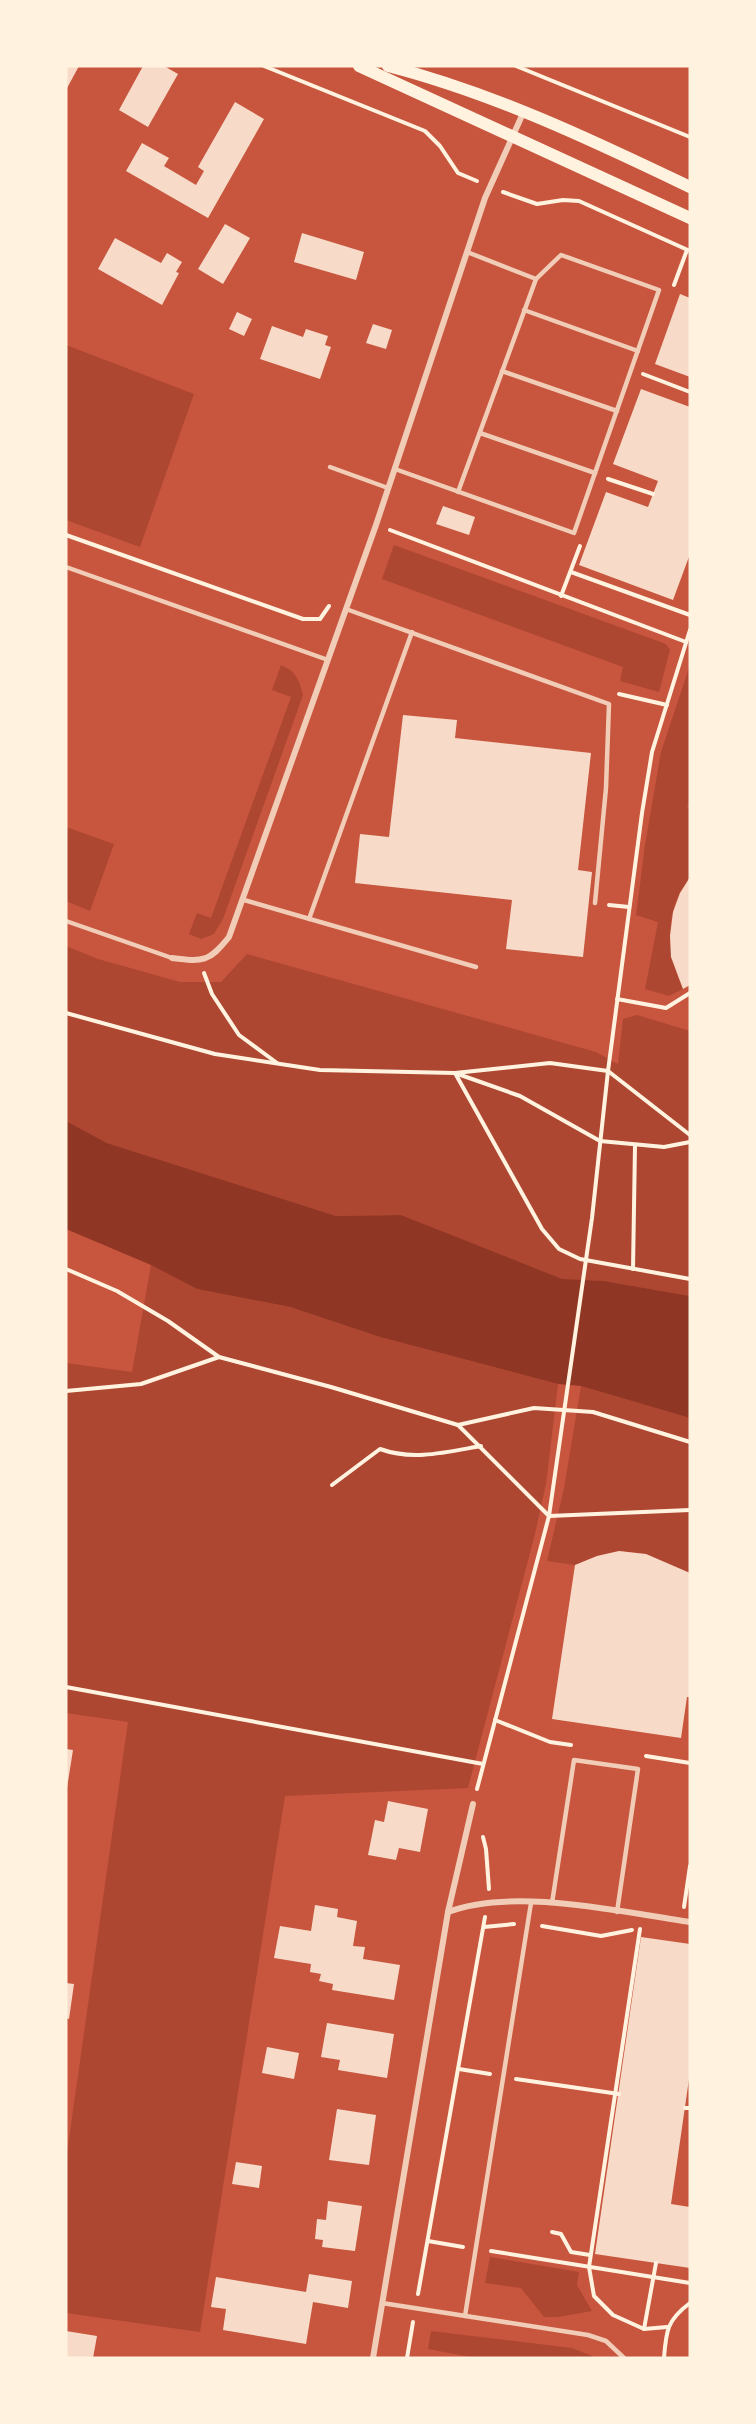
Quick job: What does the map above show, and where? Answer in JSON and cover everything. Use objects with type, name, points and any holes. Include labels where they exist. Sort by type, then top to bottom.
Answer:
[{"type":"main road","points":[[359,66],[690,218]]},
{"type":"main road","points":[[388,66],[428,76],[524,111],[690,187]]},
{"type":"street","points":[[172,958],[199,962],[215,956],[229,938],[376,525],[490,186],[524,111]]},
{"type":"street","points":[[373,2358],[448,1912],[473,1804]]},
{"type":"street","points":[[448,1912],[467,1905],[487,1902],[531,1903],[690,1922]]},
{"type":"lane","points":[[467,252],[536,279]]},
{"type":"lane","points":[[395,469],[458,492],[574,533],[659,290],[561,255],[536,279],[458,492]]},
{"type":"lane","points":[[524,310],[638,351]]},
{"type":"lane","points":[[502,371],[617,411]]},
{"type":"lane","points":[[480,433],[595,473]]},
{"type":"lane","points":[[330,467],[388,488]]},
{"type":"lane","points":[[66,567],[328,660]]},
{"type":"lane","points":[[346,609],[609,704],[606,788],[595,903]]},
{"type":"lane","points":[[309,919],[412,632]]},
{"type":"lane","points":[[244,900],[476,967]]},
{"type":"lane","points":[[66,921],[172,958]]},
{"type":"lane","points":[[552,1904],[574,1760],[638,1769],[617,1912]]},
{"type":"lane","points":[[465,2316],[531,1903]]},
{"type":"lane","points":[[382,2303],[588,2335],[606,2341],[624,2358]]},
{"type":"path","points":[[264,66],[425,131],[440,146],[458,173],[525,202],[537,204],[563,200],[579,201],[690,251]]},
{"type":"path","points":[[516,66],[690,137]]},
{"type":"path","points":[[642,374],[690,392]]},
{"type":"path","points":[[605,477],[653,494]]},
{"type":"path","points":[[376,525],[686,642]]},
{"type":"path","points":[[66,535],[303,620],[320,619],[330,605]]},
{"type":"path","points":[[570,572],[690,615]]},
{"type":"path","points":[[407,2358],[487,1902],[486,1850],[473,1804],[549,1516],[592,1218],[617,999],[652,752],[690,630]]},
{"type":"path","points":[[609,704],[617,693],[667,705]]},
{"type":"path","points":[[605,904],[629,907]]},
{"type":"path","points":[[199,962],[212,994],[239,1035],[279,1064]]},
{"type":"path","points":[[617,999],[666,1008],[690,993]]},
{"type":"path","points":[[66,1013],[215,1054],[320,1070],[455,1073],[550,1063],[608,1071],[690,1135]]},
{"type":"path","points":[[455,1073],[520,1096],[600,1141],[664,1147],[690,1142]]},
{"type":"path","points":[[455,1073],[542,1229],[560,1249],[580,1259],[690,1279]]},
{"type":"path","points":[[633,1269],[636,1146]]},
{"type":"path","points":[[66,1269],[117,1291],[168,1322],[219,1358],[331,1387],[458,1425],[482,1446],[549,1516],[690,1510]]},
{"type":"path","points":[[66,1391],[141,1384],[219,1358]]},
{"type":"path","points":[[458,1425],[534,1408],[593,1412],[690,1442]]},
{"type":"path","points":[[332,1485],[380,1449],[397,1456],[423,1455],[482,1446]]},
{"type":"path","points":[[66,1687],[483,1764]]},
{"type":"path","points":[[484,1927],[527,1925],[601,1936],[640,1929],[650,1930]]},
{"type":"path","points":[[640,1929],[617,2094],[589,2267],[594,2296],[614,2315],[644,2329],[667,2327]]},
{"type":"path","points":[[459,2069],[617,2094]]},
{"type":"path","points":[[552,2232],[561,2234],[570,2252],[591,2255]]},
{"type":"path","points":[[428,2241],[690,2283]]},
{"type":"path","points":[[644,2329],[656,2263]]},
{"type":"path","points":[[664,2358],[667,2327],[680,2310],[690,2303]]},
{"type":"shaded area","points":[[66,345],[194,394],[140,547],[66,520]]},
{"type":"shaded area","points":[[394,545],[666,644],[670,650],[659,692],[620,681],[623,667],[382,579]]},
{"type":"shaded area","points":[[281,665],[296,677],[303,695],[223,919],[214,934],[201,939],[189,934],[197,913],[211,918],[291,697],[272,690]]},
{"type":"shaded area","points":[[690,665],[690,799],[687,807],[690,808],[691,865],[688,880],[675,906],[670,930],[674,965],[683,989],[669,996],[645,989],[658,922],[636,915],[661,752]]},
{"type":"shaded area","points":[[66,827],[114,844],[90,911],[66,901]]},
{"type":"shaded area","points":[[66,946],[98,959],[180,982],[221,982],[247,954],[596,1052],[618,1064],[623,1019],[637,1015],[690,1031],[690,1296],[604,1281],[562,1280],[401,1215],[336,1216],[107,1143],[66,1121]]},
{"type":"shaded area","points":[[66,1121],[107,1143],[336,1216],[401,1215],[562,1279],[604,1281],[690,1296],[690,1418],[581,1386],[558,1384],[380,1337],[290,1307],[197,1289],[151,1265],[66,1229]]},
{"type":"shaded area","points":[[151,1265],[197,1289],[290,1307],[380,1337],[558,1384],[546,1484],[535,1534],[468,1788],[285,1796],[200,2332],[66,2313],[66,2160],[128,1722],[66,1713],[66,1363],[132,1372]]},
{"type":"shaded area","points":[[581,1386],[690,1418],[690,1573],[646,1554],[619,1551],[597,1556],[575,1565],[547,1561],[564,1488]]},
{"type":"shaded area","points":[[490,2257],[579,2272],[577,2285],[592,2311],[544,2317],[521,2288],[485,2283]]},
{"type":"shaded area","points":[[431,2331],[572,2348],[597,2358],[475,2358],[428,2349]]},
{"type":"building","points":[[66,66],[79,66],[66,90]]},
{"type":"building","points":[[143,66],[164,66],[178,74],[148,127],[119,110]]},
{"type":"building","points":[[235,102],[264,119],[208,218],[126,171],[142,143],[169,158],[164,166],[196,185],[204,171],[198,167]]},
{"type":"building","points":[[225,224],[250,238],[223,284],[198,269]]},
{"type":"building","points":[[302,233],[364,252],[356,280],[294,262]]},
{"type":"building","points":[[115,238],[161,263],[167,253],[182,262],[176,272],[179,273],[162,305],[98,269]]},
{"type":"building","points":[[680,294],[690,298],[690,377],[655,364]]},
{"type":"building","points":[[237,312],[252,319],[244,336],[229,329]]},
{"type":"building","points":[[373,324],[392,330],[386,349],[366,343]]},
{"type":"building","points":[[272,326],[303,337],[306,329],[328,336],[325,345],[331,347],[320,379],[260,359]]},
{"type":"building","points":[[641,389],[690,407],[690,554],[673,600],[579,565],[606,492],[648,507],[658,481],[613,464]]},
{"type":"building","points":[[443,506],[475,517],[469,535],[436,524]]},
{"type":"building","points":[[403,715],[457,720],[455,738],[591,753],[578,870],[592,872],[583,957],[506,949],[512,900],[355,883],[360,834],[389,837]]},
{"type":"building","points":[[690,877],[690,985],[683,989],[671,957],[670,936],[673,912],[680,893]]},
{"type":"building","points":[[619,1551],[646,1554],[690,1573],[690,1697],[687,1697],[681,1738],[552,1719],[575,1565],[597,1556]]},
{"type":"building","points":[[66,1749],[73,1750],[67,1788],[66,1788]]},
{"type":"building","points":[[388,1801],[428,1809],[420,1852],[399,1848],[396,1860],[368,1855],[375,1820],[384,1822]]},
{"type":"building","points":[[315,1905],[338,1909],[337,1917],[357,1921],[353,1946],[365,1947],[363,1959],[400,1965],[394,2000],[332,1990],[333,1984],[319,1981],[321,1974],[310,1972],[311,1964],[274,1958],[280,1926],[311,1931]]},
{"type":"building","points":[[641,1937],[690,1944],[690,2072],[671,2204],[690,2207],[690,2268],[595,2254]]},
{"type":"building","points":[[66,1983],[74,1984],[69,2019],[66,2018]]},
{"type":"building","points":[[327,2023],[394,2034],[387,2078],[338,2070],[340,2060],[321,2057]]},
{"type":"building","points":[[267,2047],[299,2053],[294,2079],[262,2073]]},
{"type":"building","points":[[337,2109],[376,2115],[369,2165],[329,2160]]},
{"type":"building","points":[[236,2162],[262,2166],[259,2188],[232,2184]]},
{"type":"building","points":[[328,2201],[362,2206],[355,2251],[322,2247],[323,2240],[315,2239],[317,2219],[326,2220]]},
{"type":"building","points":[[309,2274],[352,2281],[348,2308],[313,2302],[306,2344],[223,2330],[226,2309],[211,2307],[216,2277],[306,2292]]},
{"type":"building","points":[[66,2331],[97,2336],[93,2358],[66,2358]]}]
